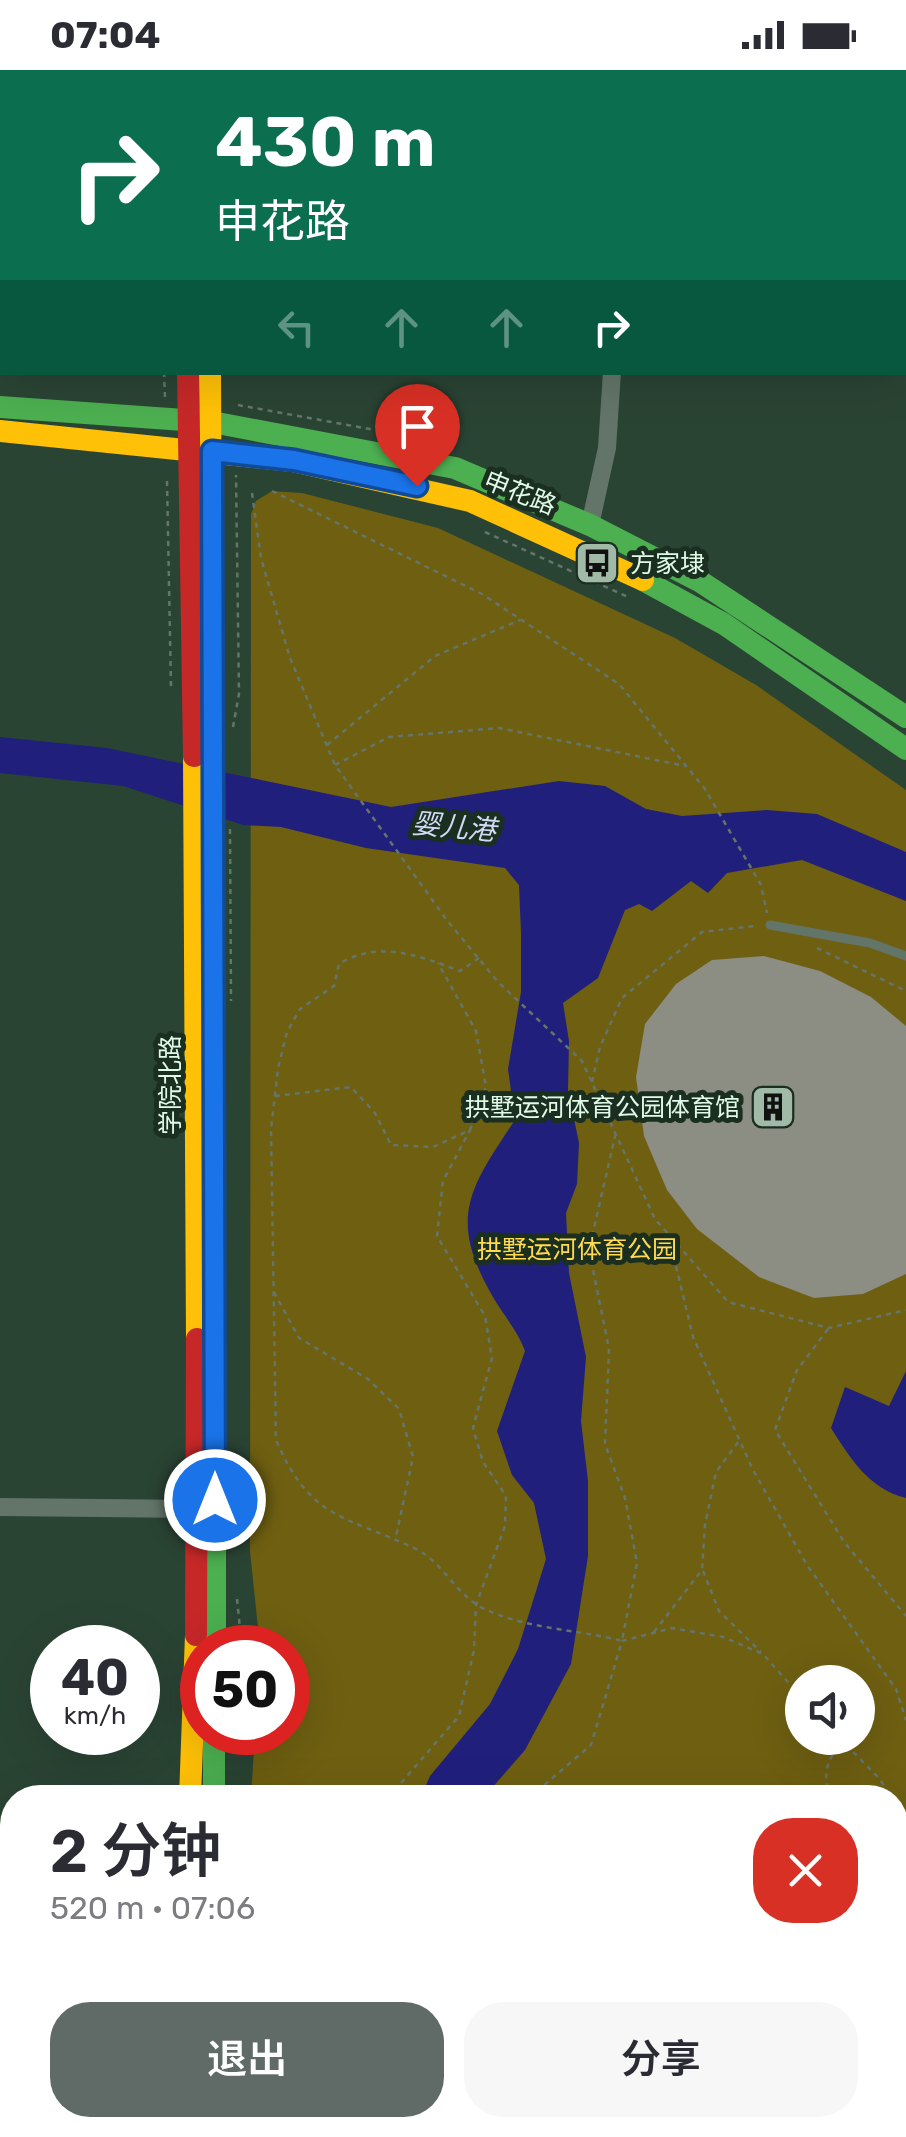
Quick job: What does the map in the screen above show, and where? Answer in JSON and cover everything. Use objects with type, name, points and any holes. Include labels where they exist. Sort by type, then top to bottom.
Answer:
[{"type":"main road","name":"学院北路","points":[[188,375],[189,420],[201,450],[213,758],[203,828],[197,1509],[190,1785]]},
{"type":"main road","name":"学院北路","points":[[189,420],[209,375]]},
{"type":"main road","name":"申花路","points":[[0,407],[189,420],[456,468],[590,524],[741,606],[906,718]]},
{"type":"main road","name":"申花路","points":[[0,430],[201,450],[417,486],[520,520],[724,624],[906,748]]},
{"type":"main road","name":"学院北路","points":[[201,450],[195,712],[203,828],[214,1625]]},
{"type":"main road","points":[[214,1755],[214,1785]]},
{"type":"street","points":[[590,524],[607,448],[612,375]]},
{"type":"street","points":[[0,1508],[197,1509]]},
{"type":"lane","points":[[770,924],[870,943],[906,956]]},
{"type":"path","points":[[166,375],[189,420]]},
{"type":"path","points":[[172,700],[201,450]]},
{"type":"path","points":[[201,450],[238,498],[239,694],[232,731]]},
{"type":"path","points":[[272,491],[482,594],[620,684],[709,798],[761,885],[770,924],[702,932],[622,998],[600,1048],[592,1082]]},
{"type":"path","points":[[252,493],[261,558],[286,641],[335,765],[408,868],[498,982],[582,1061],[655,1219],[728,1302],[829,1328],[906,1310]]},
{"type":"path","points":[[484,531],[632,598]]},
{"type":"path","points":[[327,745],[435,656],[522,620]]},
{"type":"path","points":[[335,765],[388,737],[499,728],[686,766]]},
{"type":"path","points":[[816,947],[906,991]]},
{"type":"path","points":[[478,958],[460,970],[390,950],[361,950],[339,964],[334,986],[300,1009],[287,1032],[271,1129],[276,1440],[292,1478],[327,1511],[420,1550],[476,1605],[507,1618],[622,1640],[672,1628],[723,1637],[764,1654]]},
{"type":"path","points":[[399,1785],[459,1716],[474,1650],[476,1605],[505,1526],[506,1496],[483,1462],[473,1428],[492,1358],[485,1316],[437,1236],[443,1181],[470,1130],[486,1086],[476,1030],[437,962]]},
{"type":"path","points":[[275,1096],[352,1087],[375,1113],[392,1145],[434,1146],[470,1130]]},
{"type":"path","points":[[543,1785],[591,1745],[622,1640],[637,1563],[624,1498],[605,1444],[610,1349],[589,1250],[616,1132]]},
{"type":"path","points":[[669,1234],[693,1337],[740,1440],[807,1565],[896,1690],[906,1720]]},
{"type":"path","points":[[274,1291],[299,1338],[368,1380],[399,1409],[413,1457],[395,1541]]},
{"type":"path","points":[[829,1328],[797,1370],[775,1430],[844,1542],[906,1616]]},
{"type":"path","points":[[740,1440],[716,1472],[705,1526],[702,1570],[719,1611],[785,1678]]},
{"type":"path","points":[[654,1632],[702,1570]]},
{"type":"path","points":[[826,1785],[824,1776],[831,1755]]},
{"type":"path","points":[[855,1755],[880,1785]]},
{"type":"green space","name":"拱墅运河体育公园","points":[[272,491],[302,493],[438,528],[675,638],[756,685],[906,790],[906,1785],[252,1785],[254,1755],[310,1755],[310,1625],[258,1625],[250,1551],[251,514],[256,501]]},
{"type":"water","name":"婴儿港","points":[[0,737],[107,748],[391,807],[559,781],[605,786],[646,809],[682,816],[767,810],[817,814],[906,852],[906,901],[802,860],[727,873],[708,893],[691,881],[652,911],[639,904],[625,910],[598,978],[563,1003],[569,1041],[568,1090],[579,1143],[577,1184],[566,1213],[569,1273],[586,1357],[581,1421],[588,1481],[588,1556],[571,1664],[525,1750],[494,1785],[426,1785],[490,1704],[518,1649],[546,1559],[534,1503],[512,1475],[497,1431],[525,1351],[479,1270],[468,1225],[476,1186],[515,1120],[508,1069],[521,992],[519,885],[505,868],[366,848],[281,827],[243,825],[123,786],[0,773]]},
{"type":"water","points":[[906,1371],[906,1498],[871,1480],[831,1428],[845,1387],[889,1406]]},
{"type":"building","name":"拱墅运河体育公园体育馆","points":[[764,956],[820,971],[871,997],[906,1026],[906,1274],[863,1294],[814,1298],[759,1277],[697,1229],[667,1190],[644,1136],[636,1077],[645,1024],[676,984],[712,960]]},
{"type":"traffic: fast","points":[[0,407],[212,422],[455,468],[590,525],[701,582],[906,717]]},
{"type":"traffic: fast","points":[[643,580],[724,624],[906,749]]},
{"type":"traffic: fast","points":[[215,1013],[215,1625]]},
{"type":"traffic: fast","points":[[214,1755],[214,1785]]},
{"type":"traffic: slow","points":[[210,375],[212,818]]},
{"type":"traffic: slow","points":[[0,431],[293,461],[470,501],[643,580]]},
{"type":"traffic: slow","points":[[194,756],[197,1339]]},
{"type":"traffic: slow","points":[[190,1785],[192,1755]]},
{"type":"traffic: jam","points":[[188,375],[194,756]]},
{"type":"traffic: jam","points":[[196,1625],[197,1339]]},
{"type":"place","name":"方家埭","points":[[597,563]]},
{"type":"place","name":"拱墅运河体育公园体育馆","points":[[773,1107]]},
{"type":"route","points":[[215,1500],[212,451],[294,460],[417,486]]}]
